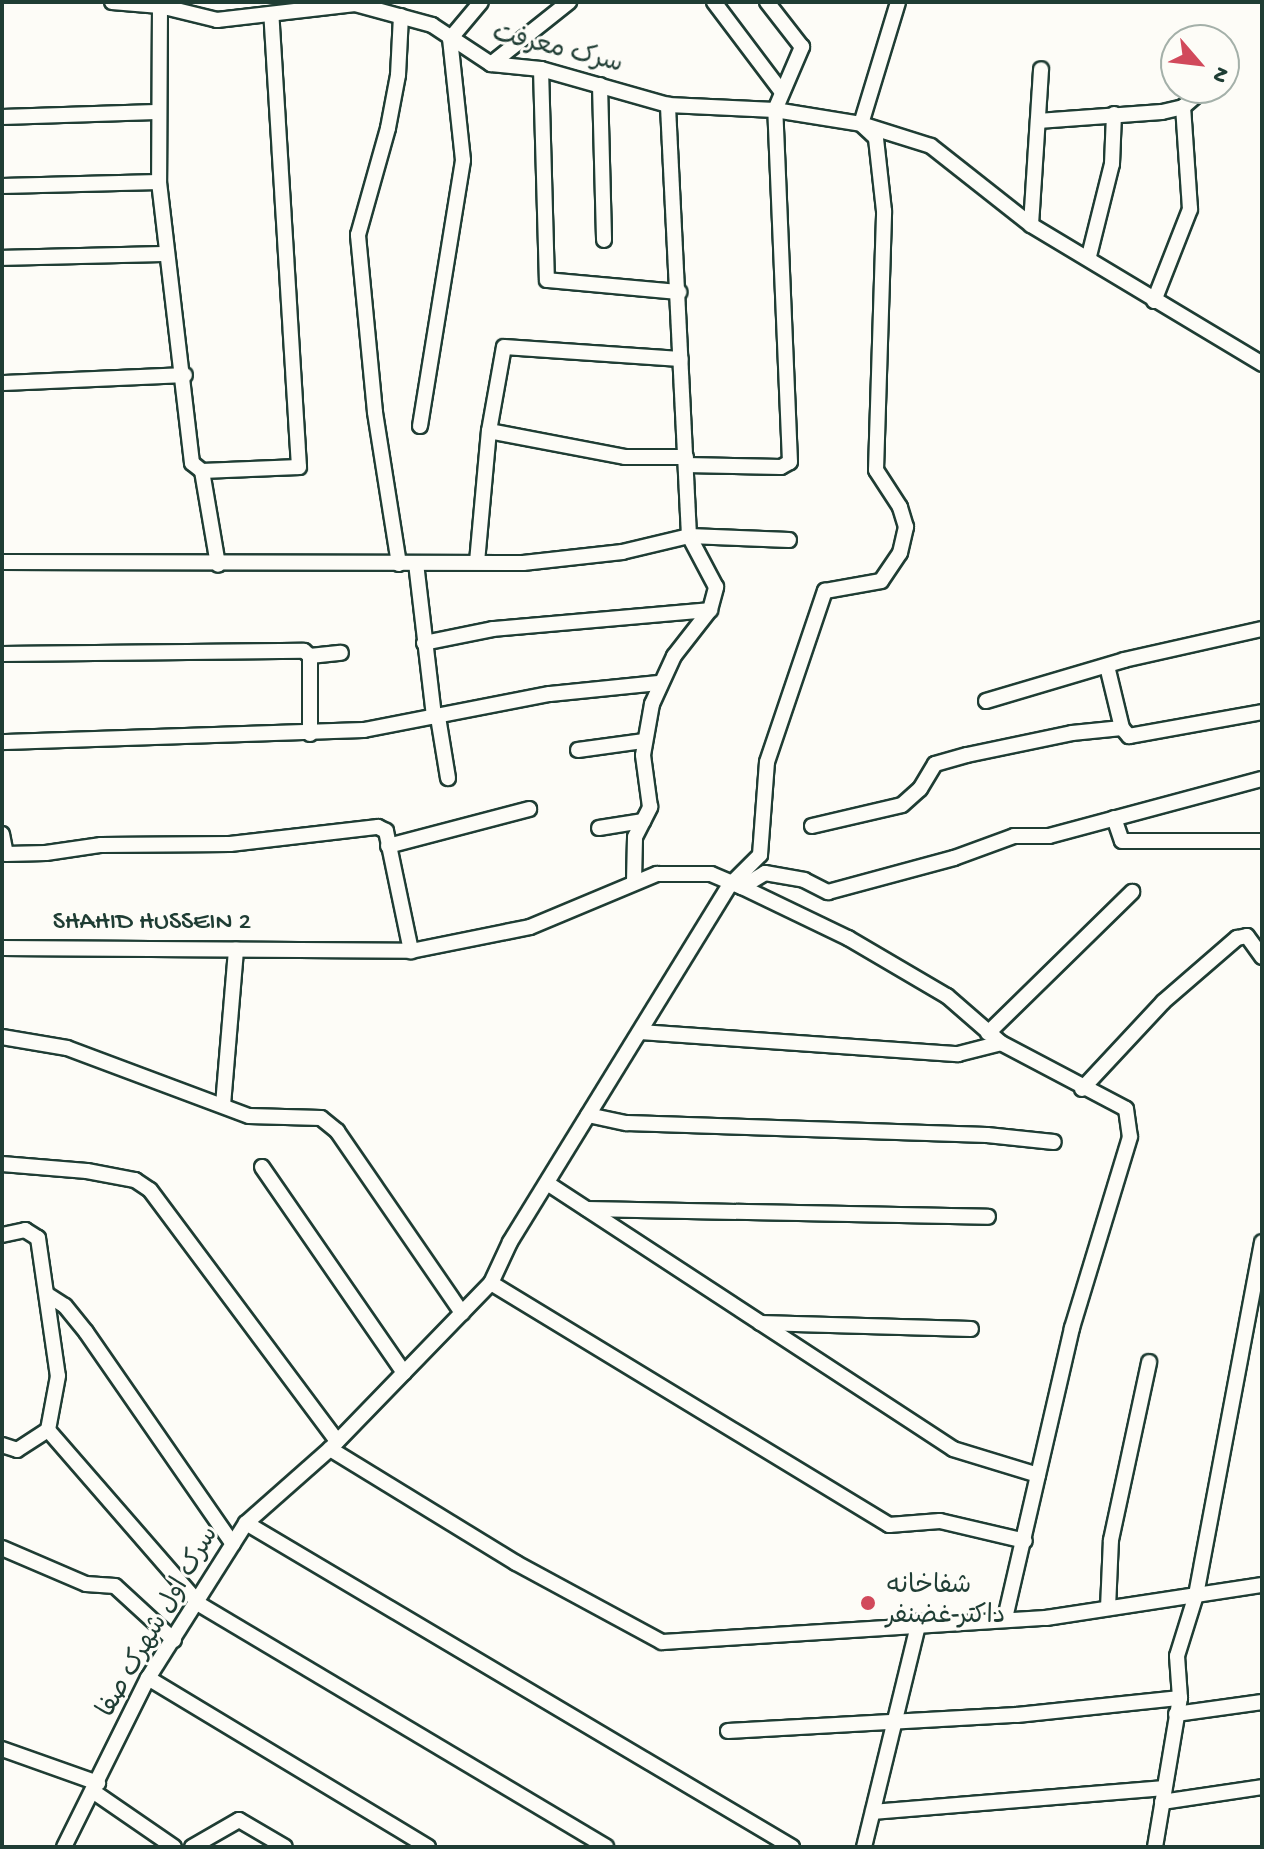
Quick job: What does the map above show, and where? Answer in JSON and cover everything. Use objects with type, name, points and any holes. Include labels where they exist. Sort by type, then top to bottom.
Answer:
[{"type":"street","name":"سرک معرفت","points":[[112,2],[160,6],[217,20],[271,15],[295,4],[356,3],[432,25],[491,64],[541,69],[668,105],[775,110],[861,124],[931,146],[1031,225],[1089,256],[1154,301],[1262,364]]},
{"type":"street","points":[[217,20],[218,2]]},
{"type":"street","points":[[420,426],[463,160],[450,39],[481,2]]},
{"type":"street","points":[[491,64],[569,2]]},
{"type":"street","points":[[714,2],[781,91]]},
{"type":"street","points":[[489,431],[625,457],[781,467],[790,462],[775,110],[802,47],[767,2]]},
{"type":"street","points":[[861,124],[898,2]]},
{"type":"street","points":[[160,6],[156,112],[159,182],[166,254],[185,375],[192,463],[202,471],[299,467],[271,15]]},
{"type":"street","points":[[399,564],[375,412],[358,235],[388,128],[401,16]]},
{"type":"street","points":[[541,69],[547,280],[679,292]]},
{"type":"street","points":[[1031,225],[1041,69]]},
{"type":"street","points":[[600,85],[604,240]]},
{"type":"street","points":[[1038,121],[1183,107],[1186,104]]},
{"type":"street","points":[[634,882],[635,837],[650,807],[644,741],[658,683],[710,610],[716,587],[689,536],[668,105]]},
{"type":"street","points":[[1154,301],[1190,209],[1183,107]]},
{"type":"street","points":[[2,117],[156,112]]},
{"type":"street","points":[[1089,256],[1112,164],[1114,114]]},
{"type":"street","name":"سرک اول شهرک صفا","points":[[64,1847],[148,1678],[199,1604],[246,1523],[334,1445],[491,1283],[547,1183],[640,1032],[736,886],[760,855],[767,762],[825,591],[881,581],[900,553],[906,527],[900,507],[876,470],[884,211],[876,138],[861,124]]},
{"type":"street","points":[[2,186],[159,182]]},
{"type":"street","points":[[2,258],[166,254]]},
{"type":"street","points":[[477,562],[489,431],[504,347],[681,359]]},
{"type":"street","points":[[2,383],[185,375]]},
{"type":"street","points":[[202,471],[218,565]]},
{"type":"street","points":[[2,562],[218,565],[477,562],[570,558],[689,536],[789,540]]},
{"type":"street","points":[[416,563],[424,643],[448,778]]},
{"type":"street","points":[[424,643],[493,629],[710,610]]},
{"type":"street","points":[[986,701],[1107,666],[1262,629]]},
{"type":"street","points":[[2,654],[304,651],[310,656],[341,653]]},
{"type":"street","points":[[310,656],[310,734]]},
{"type":"street","points":[[1107,666],[1122,728],[1129,736],[1262,712]]},
{"type":"street","points":[[2,742],[310,734],[436,717],[550,694],[658,683]]},
{"type":"street","points":[[812,826],[902,805],[920,789],[935,764],[1072,733],[1122,728]]},
{"type":"street","points":[[578,750],[644,741]]},
{"type":"street","points":[[736,886],[765,873],[804,880],[828,892],[954,858],[1014,836],[1049,836],[1262,779]]},
{"type":"street","points":[[388,846],[529,809]]},
{"type":"street","points":[[1114,818],[1122,841],[1262,841]]},
{"type":"street","points":[[599,828],[643,821]]},
{"type":"street","points":[[2,834],[6,854],[101,845],[230,844],[378,827],[386,831],[411,951]]},
{"type":"street","name":"SHAHID HUSSEIN 2","points":[[2,948],[236,950],[301,947],[411,951],[530,927],[657,874],[711,874],[848,938],[947,996],[1001,1043],[1082,1089],[1126,1109],[1130,1137],[1072,1328],[1038,1475]]},
{"type":"street","points":[[988,1033],[1132,892]]},
{"type":"street","points":[[1082,1089],[1163,1002],[1237,938],[1247,936],[1262,957]]},
{"type":"street","points":[[223,1105],[236,950]]},
{"type":"street","points":[[640,1032],[958,1054],[1001,1043]]},
{"type":"street","points":[[2,1037],[33,1040],[107,1061],[264,1118],[278,1120],[287,1114],[327,1121],[397,1214],[462,1313]]},
{"type":"street","points":[[588,1115],[627,1123],[987,1135],[1054,1142]]},
{"type":"street","points":[[2,1164],[87,1171],[135,1180],[150,1190],[334,1445],[516,1563],[662,1642],[919,1622],[1005,1619],[1108,1608],[1262,1585]]},
{"type":"street","points":[[262,1167],[404,1373]]},
{"type":"street","points":[[547,1183],[953,1449],[1038,1475],[1005,1619]]},
{"type":"street","points":[[587,1209],[988,1217]]},
{"type":"street","points":[[2,1235],[34,1231],[48,1295],[58,1376],[48,1430],[17,1450],[2,1445]]},
{"type":"street","points":[[1155,1847],[1180,1698],[1177,1656],[1196,1595],[1257,1300],[1262,1242]]},
{"type":"street","points":[[491,1283],[889,1525],[940,1521],[1025,1541]]},
{"type":"street","points":[[48,1295],[65,1306],[86,1332],[233,1544]]},
{"type":"street","points":[[760,1323],[971,1329]]},
{"type":"street","points":[[1108,1608],[1111,1540],[1149,1362]]},
{"type":"street","points":[[48,1430],[199,1604],[606,1847]]},
{"type":"street","points":[[246,1523],[792,1847]]},
{"type":"street","points":[[2,1548],[86,1584],[115,1586],[174,1640]]},
{"type":"street","points":[[864,1847],[898,1723],[919,1622]]},
{"type":"street","points":[[148,1678],[428,1847]]},
{"type":"street","points":[[728,1731],[898,1723],[1180,1698]]},
{"type":"street","points":[[1176,1714],[1262,1702]]},
{"type":"street","points":[[2,1749],[96,1788],[174,1847]]},
{"type":"street","points":[[873,1812],[1262,1787]]},
{"type":"street","points":[[192,1847],[239,1820],[285,1847]]},
{"type":"place","name":"شفاخانه داکتر غضنفر","points":[[868,1603]]}]
